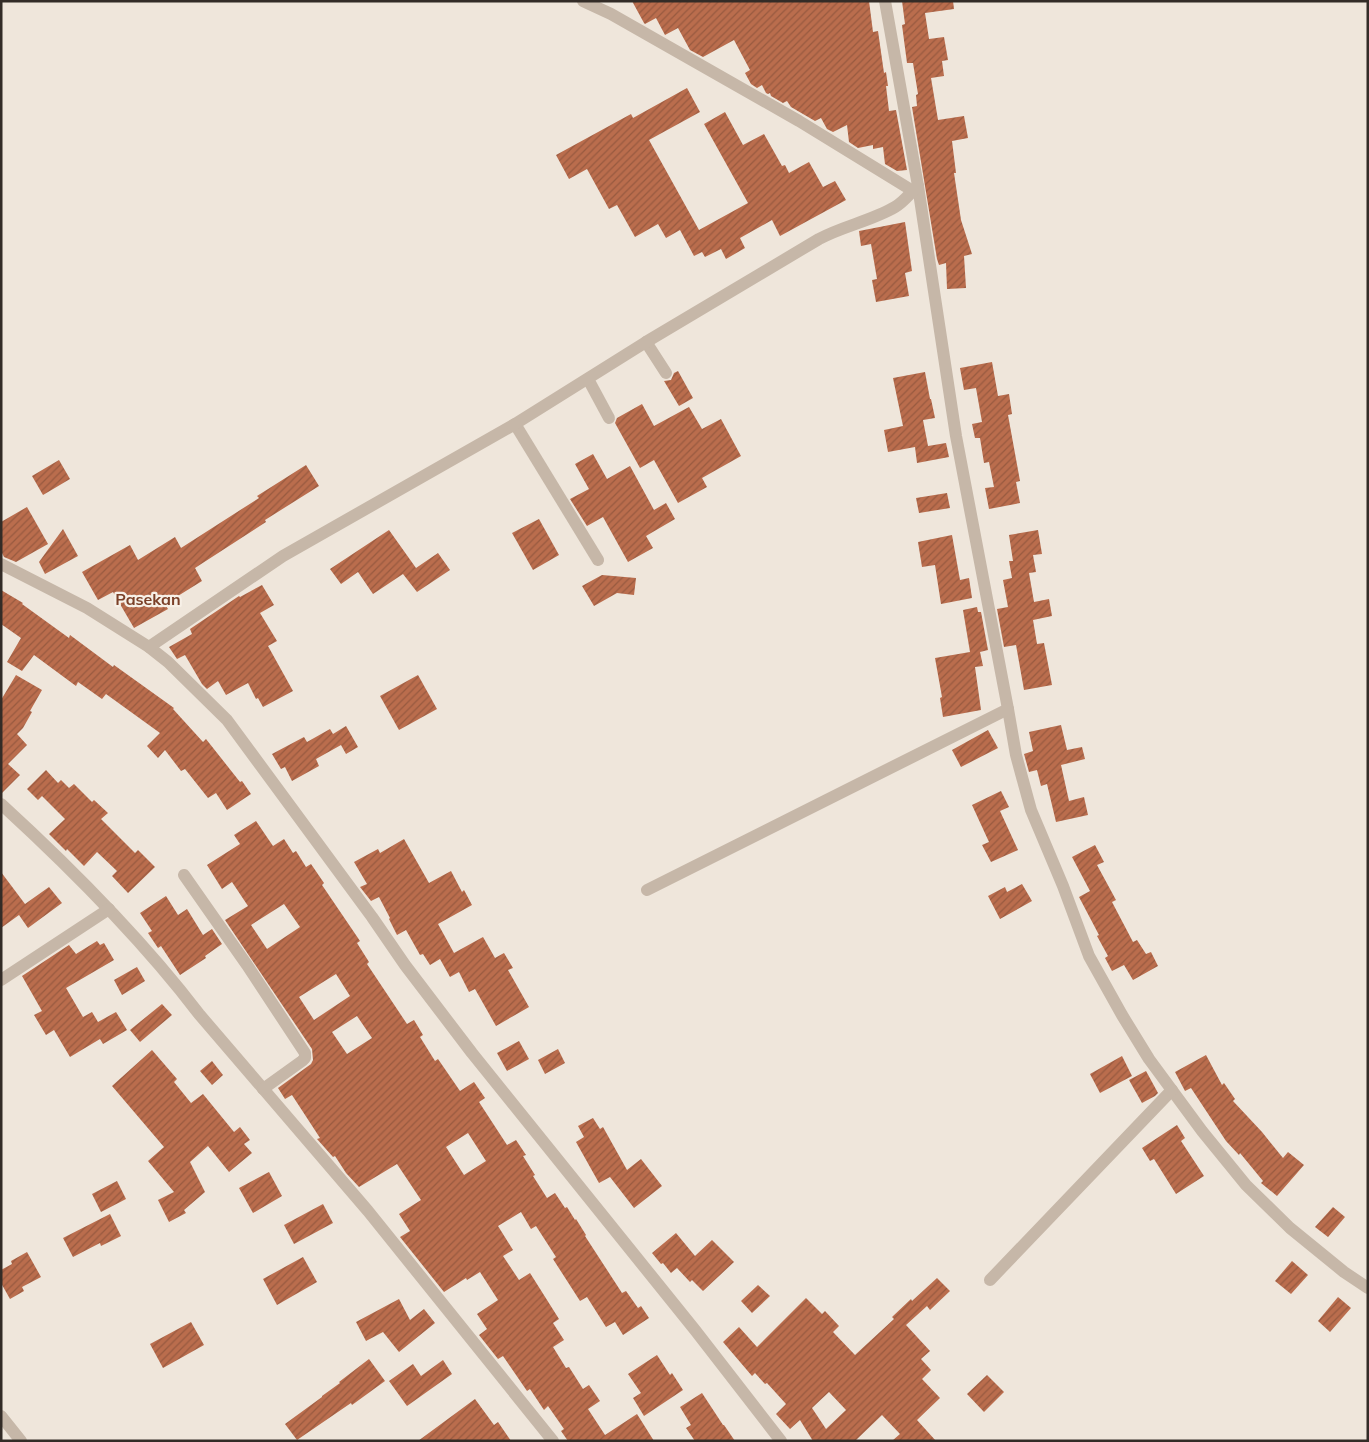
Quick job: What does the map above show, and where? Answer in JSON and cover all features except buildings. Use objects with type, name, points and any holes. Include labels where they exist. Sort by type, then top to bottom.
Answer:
[{"type":"street","points":[[583,1],[611,14],[915,189]]},
{"type":"street","points":[[885,1],[956,436],[1016,755],[1030,810],[1063,886],[1089,956],[1148,1058],[1202,1131],[1246,1185],[1290,1228],[1344,1272],[1368,1288]]},
{"type":"street","points":[[150,647],[283,556],[515,424],[646,342],[826,236],[869,220],[895,207],[915,189]]},
{"type":"street","points":[[646,342],[666,373]]},
{"type":"street","points":[[588,378],[609,418]]},
{"type":"street","points":[[515,424],[598,560]]},
{"type":"street","points":[[1,564],[87,608],[150,647],[227,720],[372,917],[405,965],[472,1053],[695,1330],[781,1441]]},
{"type":"street","points":[[647,890],[1008,709]]},
{"type":"street","points":[[1,804],[109,909],[180,990],[198,1014],[368,1211],[553,1441]]},
{"type":"street","points":[[184,875],[247,964],[305,1053],[302,1061],[263,1089]]},
{"type":"street","points":[[1,980],[109,909]]},
{"type":"street","points":[[990,1280],[1172,1090]]},
{"type":"street","points":[[1,1416],[21,1441]]},
{"type":"district","name":"Pasekan","points":[[148,599]]}]
